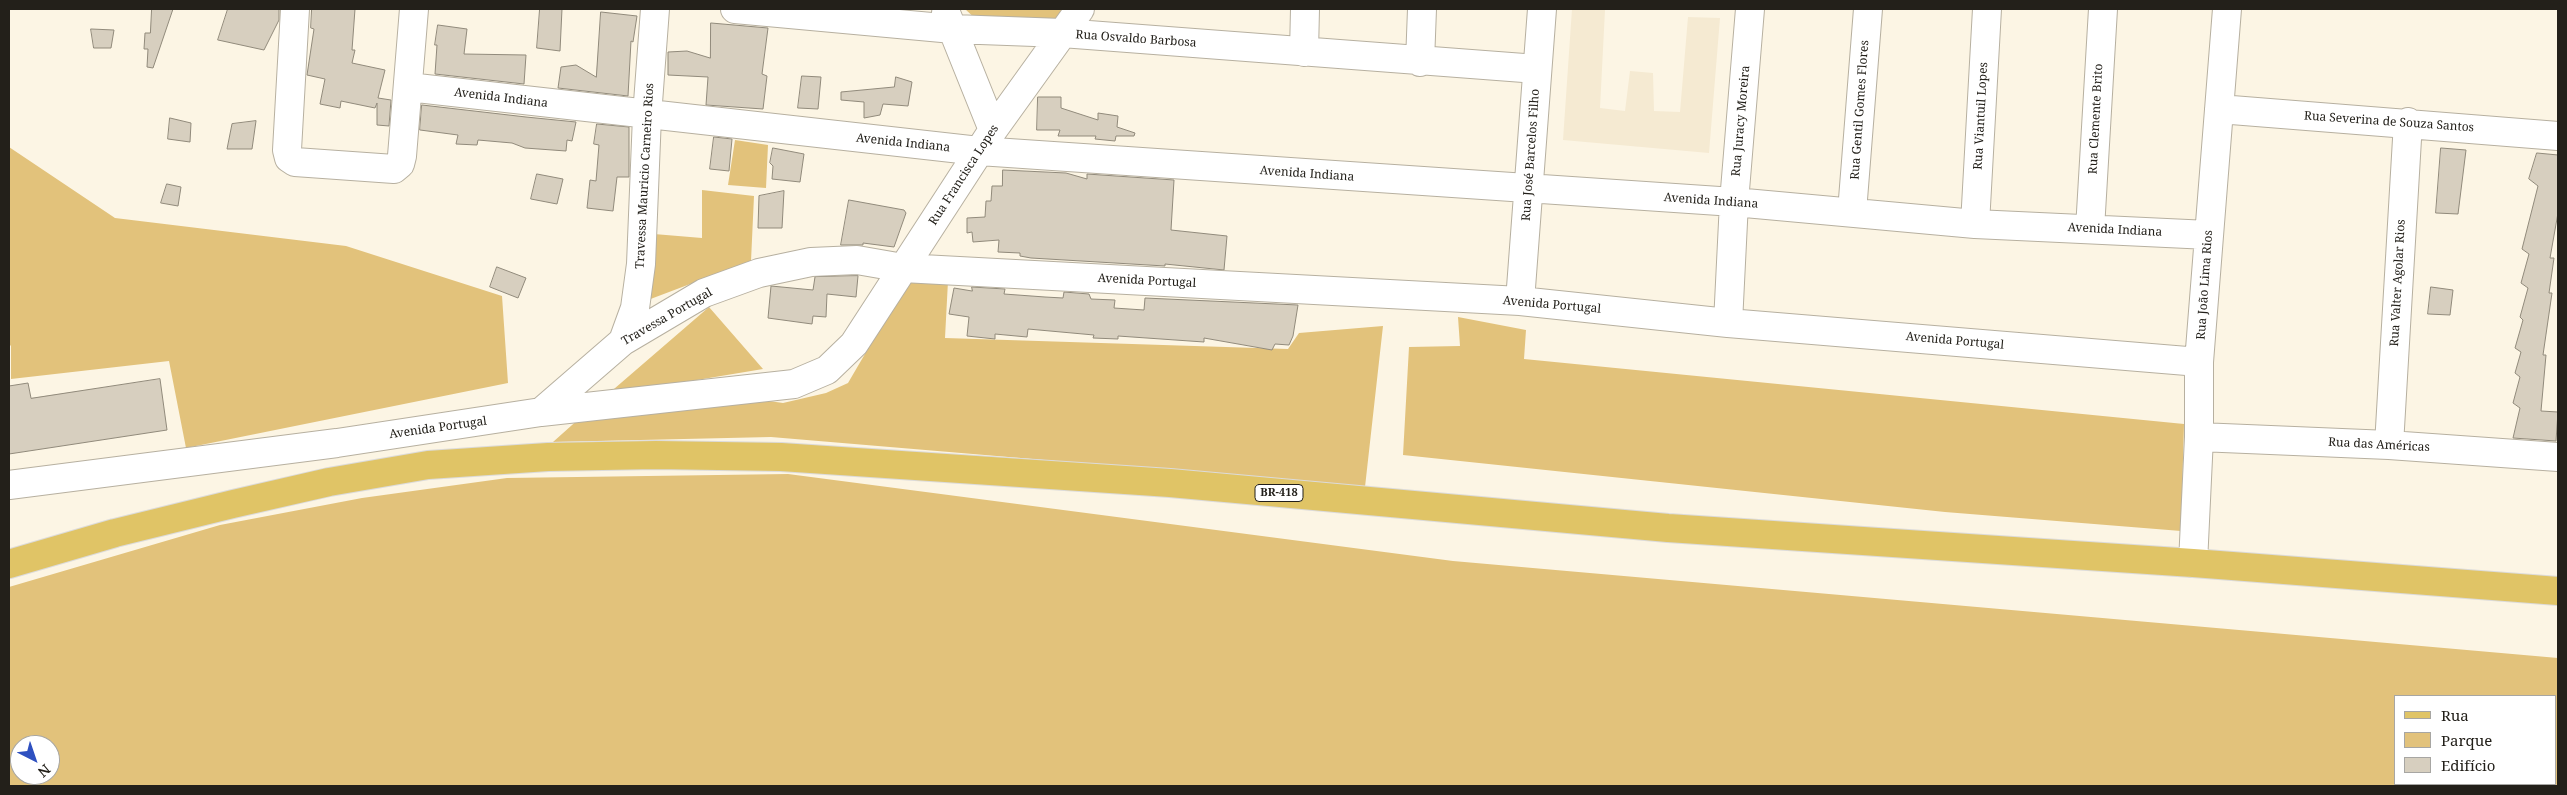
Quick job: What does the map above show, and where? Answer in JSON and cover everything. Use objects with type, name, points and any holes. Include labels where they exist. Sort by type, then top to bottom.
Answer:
[{"type":"main road","name":"BR-418","points":[[9,564],[115,533],[233,504],[329,482],[428,465],[548,457],[656,455],[781,457],[1150,482],[1668,528],[2193,563],[2558,591]]},
{"type":"street","points":[[295,9],[287,150],[289,158],[295,162],[341,167],[394,169],[400,164],[402,156],[414,9]]},
{"type":"street","name":"Travessa Mauricio Carneiro Rios","points":[[623,341],[635,308],[641,264],[647,116],[655,9]]},
{"type":"street","name":"Rua Osvaldo Barbosa","points":[[735,9],[948,19],[1062,34],[1420,62],[1537,69]]},
{"type":"street","name":"Rua Francisca Lopes","points":[[854,344],[986,141],[1080,9]]},
{"type":"street","points":[[1304,52],[1305,9]]},
{"type":"street","points":[[1420,62],[1422,9]]},
{"type":"street","name":"Rua José Barcelos Filho","points":[[1520,302],[1542,9]]},
{"type":"street","name":"Rua Juracy Moreira","points":[[1728,322],[1734,202],[1750,9]]},
{"type":"street","name":"Rua Gentil Gomes Flores","points":[[1852,212],[1868,9]]},
{"type":"street","name":"Rua Viantuil Lopes","points":[[1975,224],[1987,9]]},
{"type":"street","name":"Rua Clemente Brito","points":[[2090,229],[2103,9]]},
{"type":"street","name":"Rua João Lima Rios","points":[[2193,563],[2199,436],[2199,362],[2226,9]]},
{"type":"street","points":[[948,19],[986,141]]},
{"type":"street","name":"Avenida Indiana","points":[[408,87],[647,116],[986,141],[1528,189],[1734,202],[1975,224],[2208,235]]},
{"type":"street","name":"Rua Severina de Souza Santos","points":[[2219,109],[2408,122],[2558,136]]},
{"type":"street","name":"Rua Valter Agolar Rios","points":[[2389,445],[2408,122]]},
{"type":"street","name":"Travessa Portugal","points":[[541,412],[623,341],[704,293],[759,273],[811,262],[857,260],[903,268]]},
{"type":"street","name":"Avenida Portugal","points":[[903,268],[1520,302],[1728,322],[2199,362]]},
{"type":"street","name":"Avenida Portugal","points":[[9,485],[309,446],[541,412],[794,384],[827,370],[854,344]]},
{"type":"street","name":"Rua das Américas","points":[[2199,436],[2389,445],[2558,457]]},
{"type":"shaded area","points":[[1572,9],[1605,10],[1600,108],[1625,111],[1630,71],[1653,73],[1654,111],[1680,112],[1688,17],[1720,18],[1709,153],[1563,140]]},
{"type":"green space","points":[[965,9],[1073,9],[1062,25],[979,22]]},
{"type":"green space","points":[[735,140],[768,145],[766,188],[728,185]]},
{"type":"green space","points":[[9,147],[115,218],[346,246],[502,296],[508,383],[186,448],[169,361],[11,379],[11,346],[9,344]]},
{"type":"green space","points":[[702,190],[754,196],[751,261],[640,303],[654,234],[702,238]]},
{"type":"green space","points":[[910,277],[948,281],[945,338],[1288,349],[1299,333],[1383,326],[1365,487],[771,437],[553,442],[581,417],[755,399],[783,403],[826,393],[848,383]]},
{"type":"green space","points":[[709,307],[763,369],[607,395]]},
{"type":"green space","points":[[1458,317],[1526,330],[1524,359],[2184,424],[2181,531],[1945,512],[1403,455],[1409,347],[1460,346]]},
{"type":"green space","points":[[788,474],[1453,561],[2558,658],[2558,786],[9,786],[9,587],[220,525],[362,498],[507,478]]},
{"type":"building","points":[[152,9],[173,9],[153,68],[147,67],[148,49],[144,49],[145,33],[150,33]]},
{"type":"building","points":[[228,9],[279,9],[279,20],[264,50],[218,40]]},
{"type":"building","points":[[312,9],[355,9],[352,50],[355,50],[352,63],[385,70],[378,98],[391,100],[389,126],[377,125],[377,103],[375,108],[341,101],[340,108],[320,104],[325,79],[307,75],[314,29],[311,28]]},
{"type":"building","points":[[540,9],[562,9],[560,51],[537,48]]},
{"type":"building","points":[[601,12],[637,16],[633,42],[631,41],[628,96],[558,88],[561,67],[576,65],[596,77]]},
{"type":"building","points":[[711,23],[768,28],[762,74],[767,76],[763,109],[706,105],[708,77],[668,75],[668,52],[687,51],[710,58]]},
{"type":"building","points":[[438,25],[467,29],[464,54],[526,55],[524,84],[435,74],[437,45],[435,45]]},
{"type":"building","points":[[91,29],[114,30],[111,48],[94,48]]},
{"type":"building","points":[[802,76],[821,77],[818,109],[798,108]]},
{"type":"building","points":[[896,77],[912,82],[908,106],[883,104],[880,115],[864,118],[864,102],[841,100],[841,92],[894,87]]},
{"type":"building","points":[[1038,97],[1061,97],[1061,108],[1098,120],[1098,113],[1118,116],[1117,127],[1135,133],[1134,136],[1116,136],[1115,141],[1095,139],[1096,136],[1058,136],[1060,130],[1037,130]]},
{"type":"building","points":[[422,105],[576,122],[572,141],[567,140],[566,151],[525,148],[512,143],[478,140],[477,145],[456,144],[458,135],[420,130]]},
{"type":"building","points":[[170,118],[191,123],[190,142],[168,139]]},
{"type":"building","points":[[256,121],[252,149],[227,149],[232,124]]},
{"type":"building","points":[[597,124],[629,127],[629,177],[617,177],[613,211],[587,208],[590,180],[596,181],[599,145],[594,144]]},
{"type":"building","points":[[714,137],[732,139],[729,171],[710,169]]},
{"type":"building","points":[[773,148],[804,154],[800,182],[772,179],[773,166],[770,163]]},
{"type":"building","points":[[2441,148],[2466,150],[2458,214],[2436,213]]},
{"type":"building","points":[[2537,153],[2558,155],[2558,213],[2550,258],[2554,258],[2549,293],[2552,293],[2543,355],[2546,355],[2541,411],[2558,412],[2556,441],[2513,438],[2520,408],[2513,403],[2520,377],[2515,373],[2521,352],[2515,348],[2523,320],[2520,317],[2528,288],[2521,283],[2529,254],[2522,249],[2538,186],[2529,179]]},
{"type":"building","points":[[1003,170],[1066,173],[1087,179],[1087,174],[1174,180],[1171,230],[1227,236],[1224,270],[1165,264],[1165,266],[1031,258],[1020,256],[1020,253],[998,252],[999,240],[973,242],[972,232],[967,233],[967,218],[985,217],[986,201],[991,201],[992,186],[1002,186]]},
{"type":"building","points":[[537,174],[563,179],[557,204],[531,199]]},
{"type":"building","points":[[167,184],[181,187],[178,206],[161,203]]},
{"type":"building","points":[[784,191],[782,228],[758,228],[759,196]]},
{"type":"building","points":[[849,200],[904,210],[906,213],[894,247],[863,243],[863,245],[841,245]]},
{"type":"building","points":[[497,267],[526,278],[518,298],[490,287]]},
{"type":"building","points":[[858,276],[856,297],[827,294],[826,317],[813,316],[812,324],[768,318],[771,286],[813,290],[815,277]]},
{"type":"building","points":[[972,287],[1005,289],[1004,294],[1045,297],[1063,298],[1064,292],[1089,294],[1091,299],[1115,300],[1114,308],[1144,310],[1145,298],[1298,305],[1293,336],[1289,345],[1275,344],[1272,350],[1204,338],[1204,342],[1118,336],[1118,339],[1093,338],[1094,335],[1028,329],[1027,337],[995,334],[995,339],[967,336],[969,317],[949,314],[954,288],[972,291]]},
{"type":"building","points":[[2431,287],[2453,290],[2450,315],[2428,314]]},
{"type":"building","points":[[160,379],[167,430],[9,454],[9,386],[28,383],[31,398]]}]
